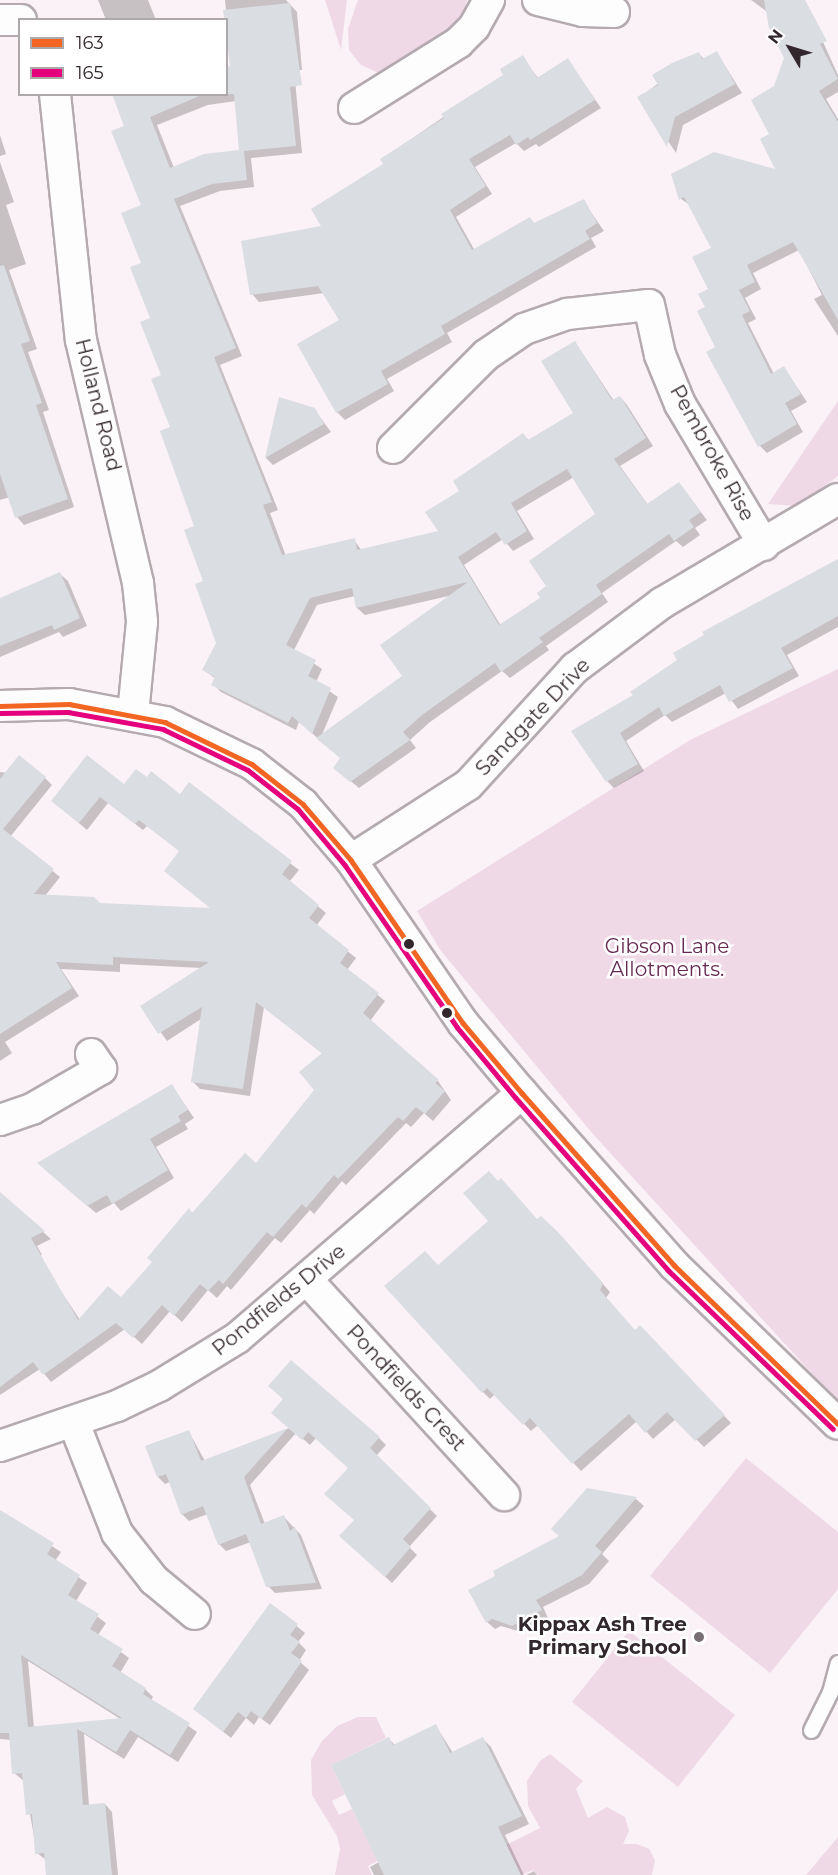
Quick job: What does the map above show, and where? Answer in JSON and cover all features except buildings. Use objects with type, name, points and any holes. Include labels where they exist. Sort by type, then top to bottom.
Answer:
[{"type":"street","points":[[354,108],[458,43],[474,27],[489,0]]},
{"type":"street","points":[[538,0],[583,12],[614,12]]},
{"type":"street","points":[[0,20],[18,20]]},
{"type":"street","name":"Holland Road","points":[[55,96],[81,340],[138,583],[141,622],[133,713]]},
{"type":"street","name":"Pembroke Rise","points":[[393,448],[486,355],[524,329],[567,314],[649,305],[660,355],[680,404],[764,546]]},
{"type":"street","name":"Sandgate Drive","points":[[351,860],[468,785],[575,668],[662,603],[764,546],[838,499]]},
{"type":"street","points":[[0,706],[69,704],[133,713],[195,733],[252,764],[303,804],[351,860],[463,1023],[522,1093],[674,1265],[838,1424]]},
{"type":"street","points":[[0,1120],[32,1109],[101,1069],[91,1054]]},
{"type":"street","name":"Pondfields Drive","points":[[0,1446],[74,1423],[128,1401],[199,1363],[307,1281],[522,1093]]},
{"type":"street","name":"Pondfields Crest","points":[[307,1281],[504,1495]]},
{"type":"street","points":[[74,1423],[117,1533],[154,1580],[195,1614]]},
{"type":"lane","points":[[811,1730],[830,1692],[838,1663]]},
{"type":"green space","points":[[325,0],[347,0],[341,50]]},
{"type":"green space","points":[[358,0],[467,0],[462,19],[454,31],[388,72],[379,73],[361,65],[349,50],[348,29]]},
{"type":"green space","points":[[838,401],[838,476],[797,506],[768,504]]},
{"type":"green space","name":"Gibson Lane Allotments.","points":[[838,669],[838,1402],[592,1133],[441,951],[417,911],[690,740]]},
{"type":"green space","points":[[746,1458],[838,1532],[838,1589],[770,1673],[650,1576]]},
{"type":"green space","points":[[629,1631],[735,1715],[678,1787],[572,1702]]},
{"type":"green space","points":[[358,1717],[376,1717],[386,1738],[331,1765],[345,1794],[332,1801],[339,1815],[352,1809],[378,1861],[368,1866],[372,1875],[335,1875],[340,1849],[337,1836],[312,1795],[311,1760],[322,1741],[337,1726]]},
{"type":"green space","points":[[550,1754],[583,1781],[576,1789],[588,1818],[607,1807],[625,1817],[629,1831],[623,1844],[637,1844],[649,1849],[655,1860],[652,1875],[537,1875],[534,1870],[521,1875],[506,1845],[540,1828],[528,1806],[527,1781],[540,1761]]},
{"type":"green space","points":[[838,1837],[838,1875],[806,1875]]},
{"type":"transit line","name":"163","points":[[0,706],[69,704],[165,722],[252,764],[303,804],[351,860],[463,1023],[522,1093],[674,1265],[838,1424]]},
{"type":"transit line","name":"165","points":[[0,713],[68,712],[163,729],[248,770],[298,809],[345,865],[457,1027],[516,1098],[668,1270],[833,1429]]},
{"type":"place","name":"Kippax Ash Tree Primary School","points":[[699,1637]]}]
